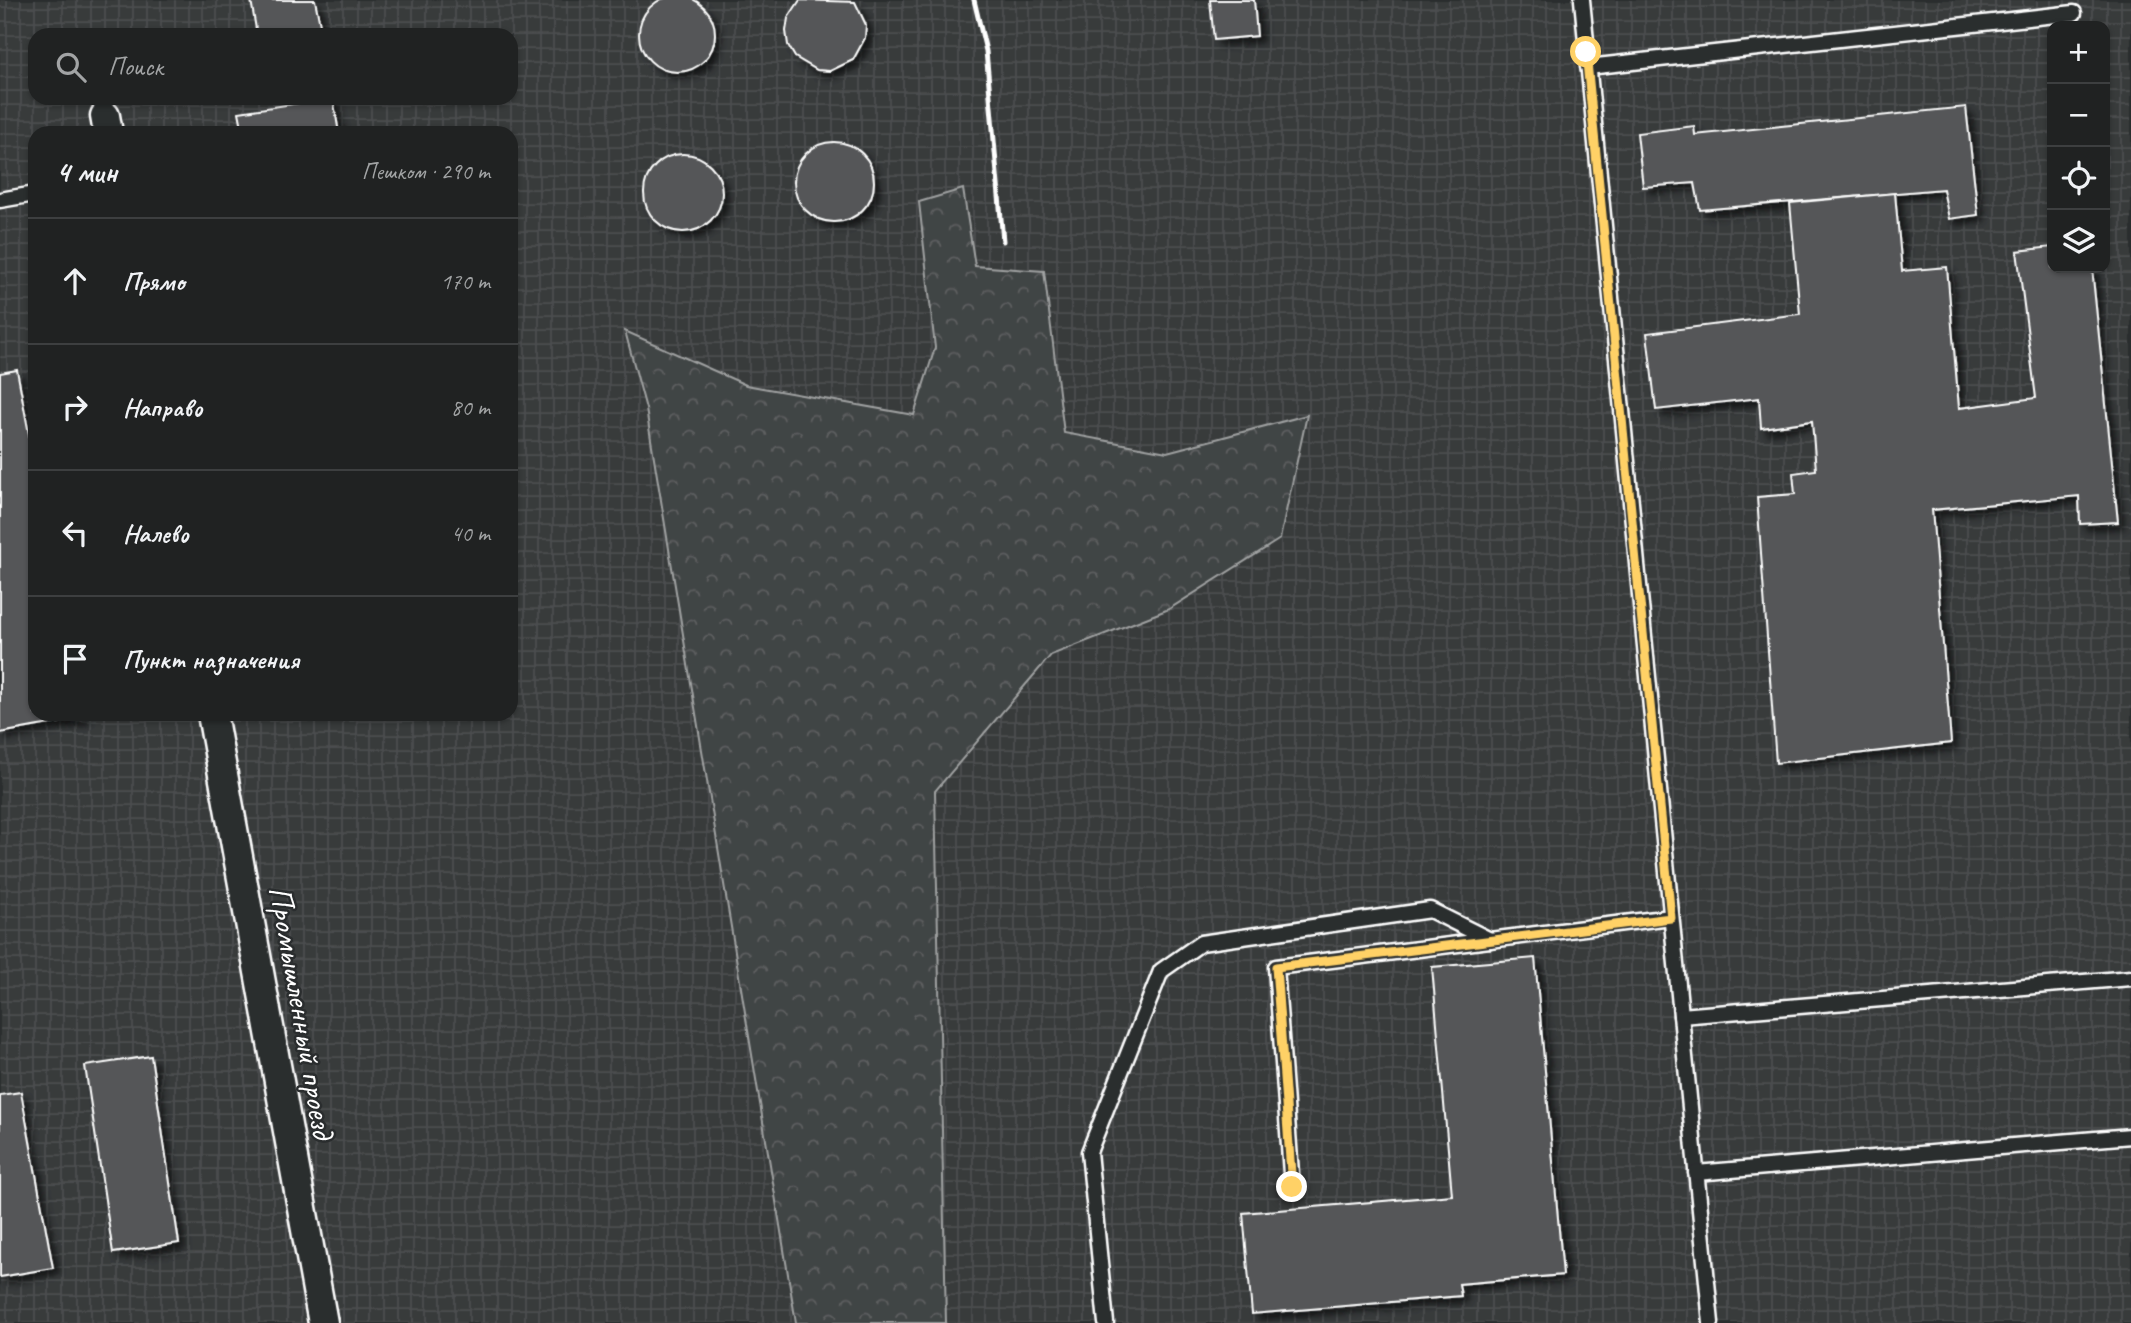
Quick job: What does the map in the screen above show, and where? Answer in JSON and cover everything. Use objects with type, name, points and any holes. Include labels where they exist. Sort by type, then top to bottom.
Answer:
[{"type":"street","name":"Промышленный проезд","points":[[213,721],[323,1323]]},
{"type":"lane","points":[[1582,0],[1711,1323]]},
{"type":"lane","points":[[1588,66],[2074,13]]},
{"type":"lane","points":[[0,200],[28,195]]},
{"type":"lane","points":[[1107,1323],[1089,1152],[1161,971],[1201,943],[1430,910],[1490,940]]},
{"type":"lane","points":[[1292,1187],[1276,967],[1671,918]]},
{"type":"lane","points":[[1681,1016],[2131,978]]},
{"type":"lane","points":[[1696,1173],[2131,1136]]},
{"type":"shaded area","points":[[0,0],[2131,0],[2131,1323],[0,1323]]},
{"type":"green space","points":[[963,189],[975,266],[1044,271],[1064,433],[1167,452],[1307,415],[1280,539],[1169,609],[1051,655],[935,791],[946,1323],[796,1323],[646,409],[625,331],[746,385],[914,415],[935,348],[919,202]]},
{"type":"building","points":[[663,-1],[691,-1],[704,7],[714,27],[712,48],[704,61],[691,69],[677,72],[663,69],[650,61],[642,48],[639,34],[642,20],[650,7]]},
{"type":"building","points":[[251,0],[315,0],[321,28],[256,28]]},
{"type":"building","points":[[800,0],[855,2],[866,25],[865,38],[853,60],[830,71],[817,70],[795,57],[788,45],[786,31],[788,18]]},
{"type":"building","points":[[1210,0],[1254,0],[1257,36],[1214,40]]},
{"type":"building","points":[[286,105],[334,105],[338,126],[242,126],[239,112]]},
{"type":"building","points":[[1966,107],[1978,215],[1949,219],[1943,189],[1700,210],[1695,183],[1643,187],[1637,133],[1694,126],[1695,135]]},
{"type":"building","points":[[834,142],[849,145],[862,154],[871,167],[874,182],[871,197],[862,210],[849,219],[834,222],[819,219],[806,210],[797,197],[794,182],[797,167],[806,154],[819,145]]},
{"type":"building","points":[[683,154],[698,157],[710,166],[719,178],[722,193],[719,208],[710,220],[698,229],[683,232],[668,229],[656,220],[647,208],[644,193],[647,178],[656,166],[668,157]]},
{"type":"building","points":[[1895,193],[1902,271],[1947,267],[1959,408],[2036,398],[2017,251],[2047,248],[2047,273],[2093,273],[2118,522],[2080,524],[2079,496],[1932,510],[1951,743],[1776,763],[1757,497],[1795,494],[1793,473],[1816,470],[1812,421],[1761,428],[1759,398],[1656,410],[1647,333],[1800,314],[1790,203]]},
{"type":"building","points":[[17,370],[28,429],[28,721],[66,721],[0,733],[0,373]]},
{"type":"building","points":[[1535,958],[1563,1275],[1459,1284],[1461,1296],[1252,1314],[1243,1213],[1452,1195],[1432,967]]},
{"type":"building","points":[[151,1056],[179,1243],[113,1253],[85,1066]]},
{"type":"building","points":[[21,1092],[53,1268],[0,1277],[0,1095]]},
{"type":"railway","points":[[974,0],[986,51],[1003,241]]},
{"type":"route","points":[[1292,1187],[1276,967],[1671,918],[1586,52]]}]
